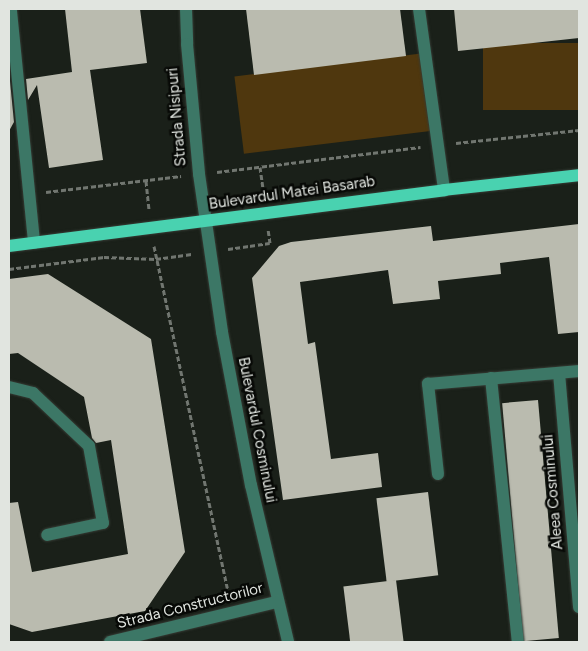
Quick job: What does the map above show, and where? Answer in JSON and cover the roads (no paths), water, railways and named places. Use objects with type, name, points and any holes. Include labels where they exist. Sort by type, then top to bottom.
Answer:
[{"type":"main road","name":"Bulevardul Matei Basarab","points":[[9,246],[444,190],[579,175]]},
{"type":"street","name":"Strada Nisipuri","points":[[186,9],[192,110],[204,221]]},
{"type":"street","points":[[419,9],[444,190]]},
{"type":"street","points":[[9,11],[11,11],[34,243]]},
{"type":"street","name":"Bulevardul Cosminului","points":[[204,221],[251,485],[277,602],[288,642]]},
{"type":"street","points":[[438,474],[428,384],[579,371]]},
{"type":"street","name":"Aleea Cosminului","points":[[559,373],[579,607]]},
{"type":"street","points":[[491,378],[518,642]]},
{"type":"street","points":[[9,387],[33,393],[89,446],[103,523],[47,535]]},
{"type":"street","name":"Strada Constructorilor","points":[[110,642],[277,602]]}]
